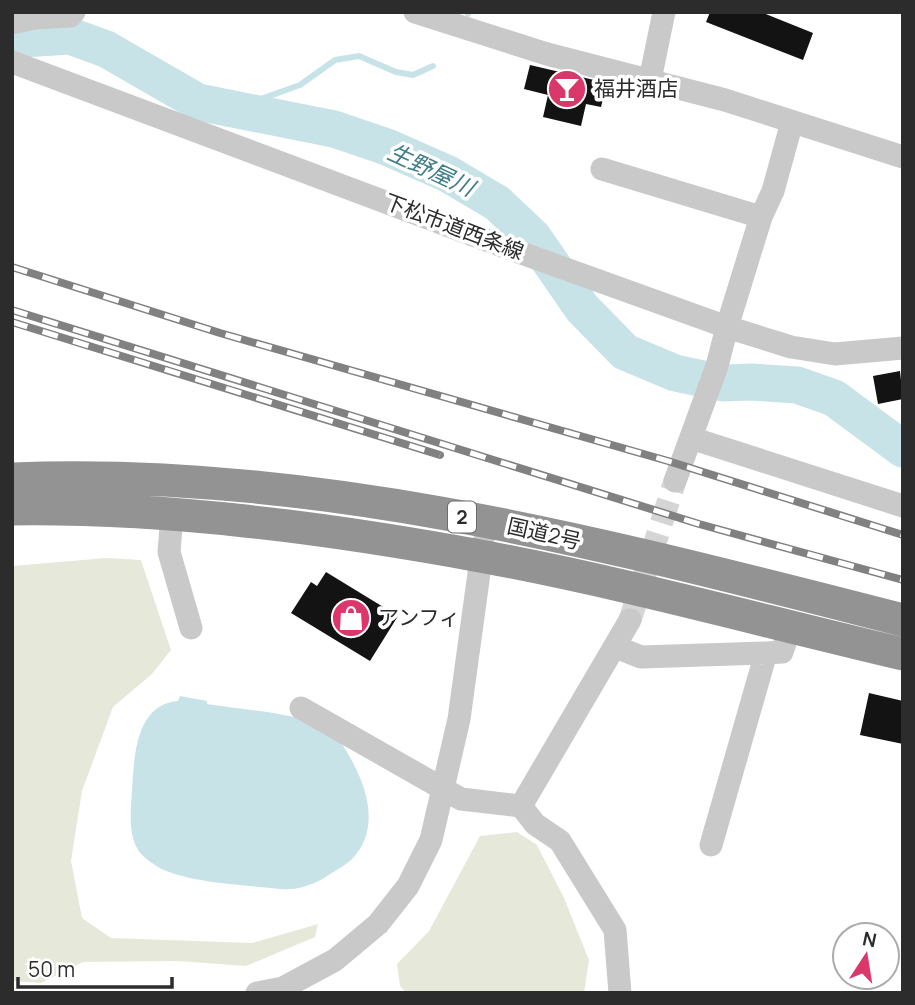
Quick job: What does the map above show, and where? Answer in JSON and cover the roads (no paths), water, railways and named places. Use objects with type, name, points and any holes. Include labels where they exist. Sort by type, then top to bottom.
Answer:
[{"type":"highway","name":"国道2号","points":[[12,479],[178,479],[314,492],[486,521],[903,620]]},
{"type":"highway","name":"国道2号","points":[[12,509],[58,508],[172,515],[314,530],[481,556],[631,588],[903,654]]},
{"type":"street","points":[[12,23],[34,18],[70,16],[74,12]]},
{"type":"street","points":[[415,12],[547,54],[650,80],[903,157]]},
{"type":"street","points":[[650,80],[664,12]]},
{"type":"street","name":"下松市道西条線","points":[[14,62],[513,250],[727,327],[791,347],[835,354],[903,348]]},
{"type":"street","points":[[675,481],[717,366],[761,217],[773,191],[792,122]]},
{"type":"street","points":[[602,169],[761,217]]},
{"type":"street","points":[[691,438],[903,506]]},
{"type":"street","points":[[172,515],[169,552],[191,628]]},
{"type":"street","points":[[257,993],[283,988],[335,960],[378,925],[408,886],[431,840],[459,719],[486,521]]},
{"type":"street","points":[[521,806],[631,620]]},
{"type":"street","points":[[616,647],[641,657],[782,652],[790,628]]},
{"type":"street","points":[[710,845],[766,653]]},
{"type":"street","points":[[301,708],[461,799],[521,806],[535,824],[560,841],[615,930],[620,993]]},
{"type":"water","points":[[180,696],[207,701],[207,704],[297,718],[332,732],[352,761],[367,798],[366,836],[352,859],[319,881],[300,888],[287,889],[195,879],[163,870],[143,856],[134,842],[131,827],[136,749],[145,722],[153,712],[164,704],[178,701]]},
{"type":"waterway","name":"生野屋川","points":[[12,44],[22,39],[70,36],[106,49],[198,102],[334,129],[387,147],[448,174],[497,203],[533,237],[582,308],[625,352],[675,373],[723,383],[797,385],[834,398],[903,449]]},
{"type":"waterway","points":[[233,109],[300,85],[335,60],[359,56],[396,72],[413,75],[433,66]]},
{"type":"tunnel","points":[[630,620],[675,481]]},
{"type":"railway","points":[[12,267],[220,333],[668,461],[903,535]]},
{"type":"railway","points":[[12,310],[699,524],[903,580]]},
{"type":"railway","points":[[12,322],[440,455]]},
{"type":"place","name":"福井酒店","points":[[567,89]]},
{"type":"place","name":"アンフィ","points":[[351,618]]}]
